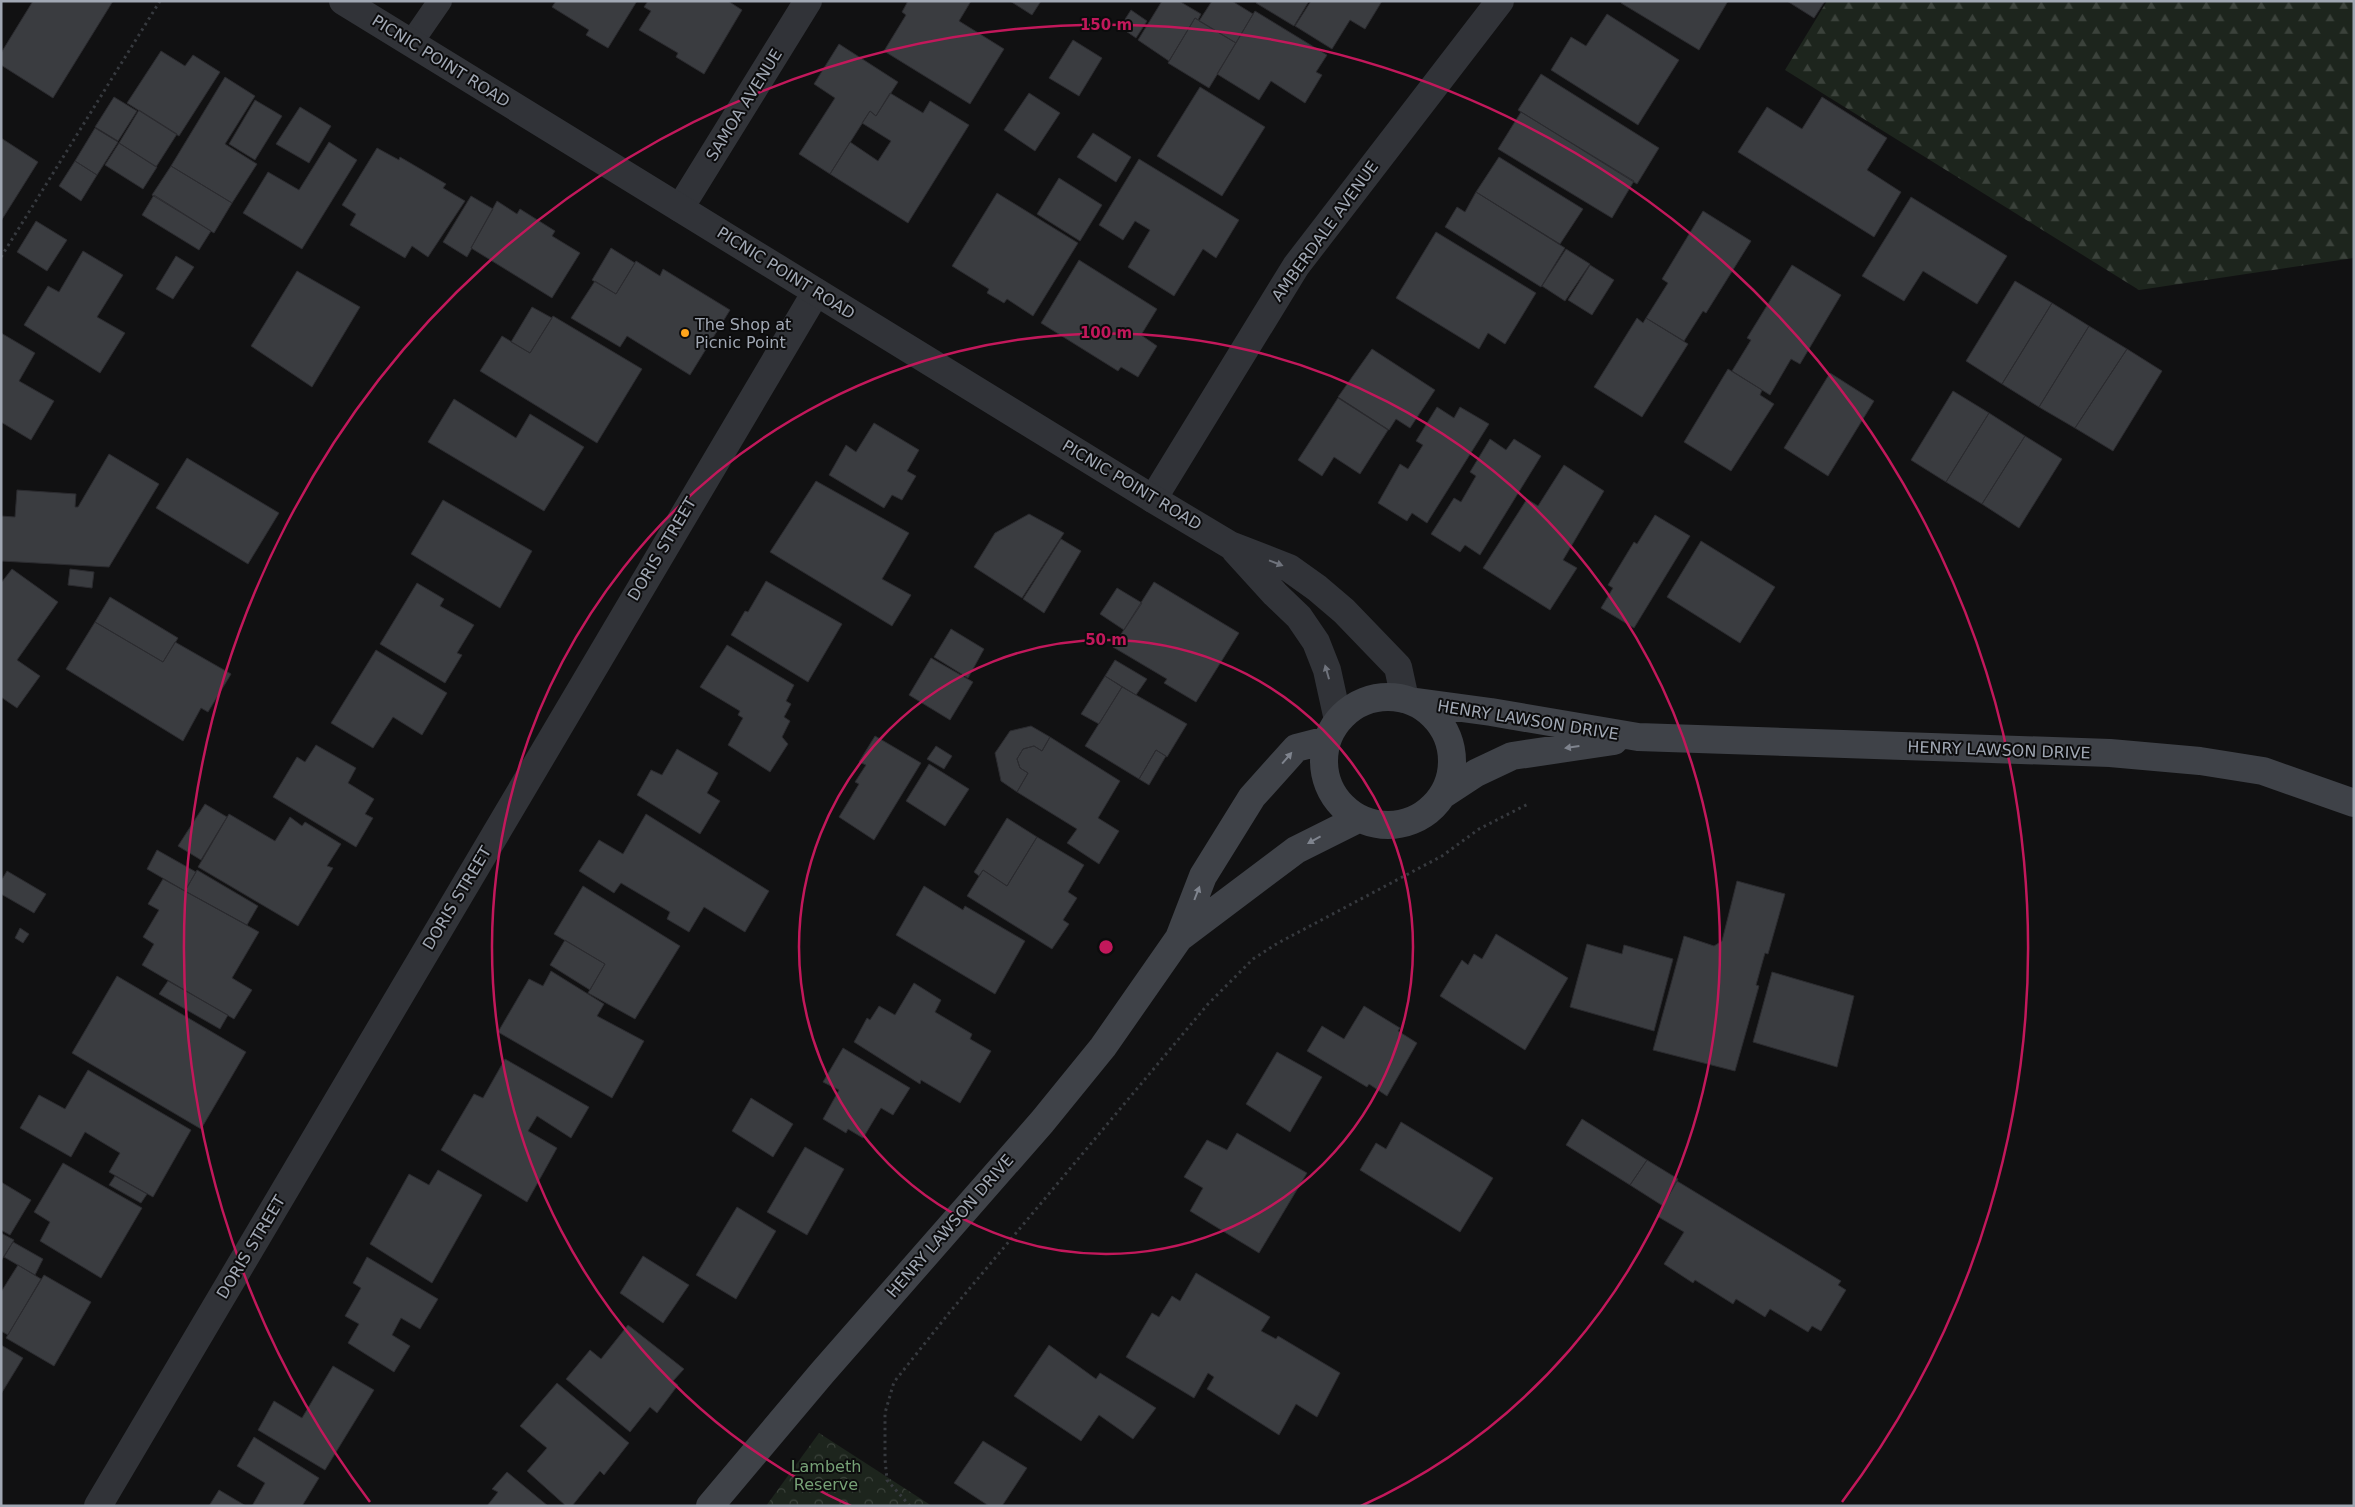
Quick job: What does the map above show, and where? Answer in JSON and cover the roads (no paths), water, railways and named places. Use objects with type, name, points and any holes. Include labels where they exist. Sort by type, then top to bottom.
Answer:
[{"type":"main road","points":[[1392,696],[1411,700],[1434,715],[1446,732],[1453,753],[1452,774],[1444,794],[1428,812],[1406,823],[1382,826],[1358,818],[1340,805],[1328,785],[1323,762],[1332,730],[1362,701],[1392,696]]},
{"type":"main road","name":"HENRY LAWSON DRIVE","points":[[1411,700],[1638,738],[2110,753],[2200,761],[2263,771],[2354,803]]},
{"type":"main road","name":"HENRY LAWSON DRIVE","points":[[710,1506],[822,1373],[1067,1092],[1130,1011],[1180,938],[1203,876],[1252,797],[1296,748],[1332,730]]},
{"type":"main road","name":"HENRY LAWSON DRIVE","points":[[1444,794],[1476,773],[1512,756],[1638,738]]},
{"type":"main road","name":"HENRY LAWSON DRIVE","points":[[1180,938],[1296,850],[1358,818]]},
{"type":"street","name":"PICNIC POINT ROAD","points":[[343,1],[1153,499],[1230,545],[1289,568],[1344,611],[1398,667],[1411,700]]},
{"type":"street","name":"SAMOA AVENUE","points":[[680,208],[808,1]]},
{"type":"street","name":"AMBERDALE AVENUE","points":[[1153,499],[1296,266],[1500,1]]},
{"type":"street","name":"DORIS STREET","points":[[98,1506],[816,292]]},
{"type":"street","name":"PICNIC POINT ROAD","points":[[1230,545],[1299,617],[1316,642],[1327,670],[1332,730]]},
{"type":"lane","points":[[411,43],[440,1]]},
{"type":"place","name":"The Shop at Picnic Point","points":[[685,333]]},
{"type":"park label","name":"Lambeth Reserve","points":[[826,1475]]}]
